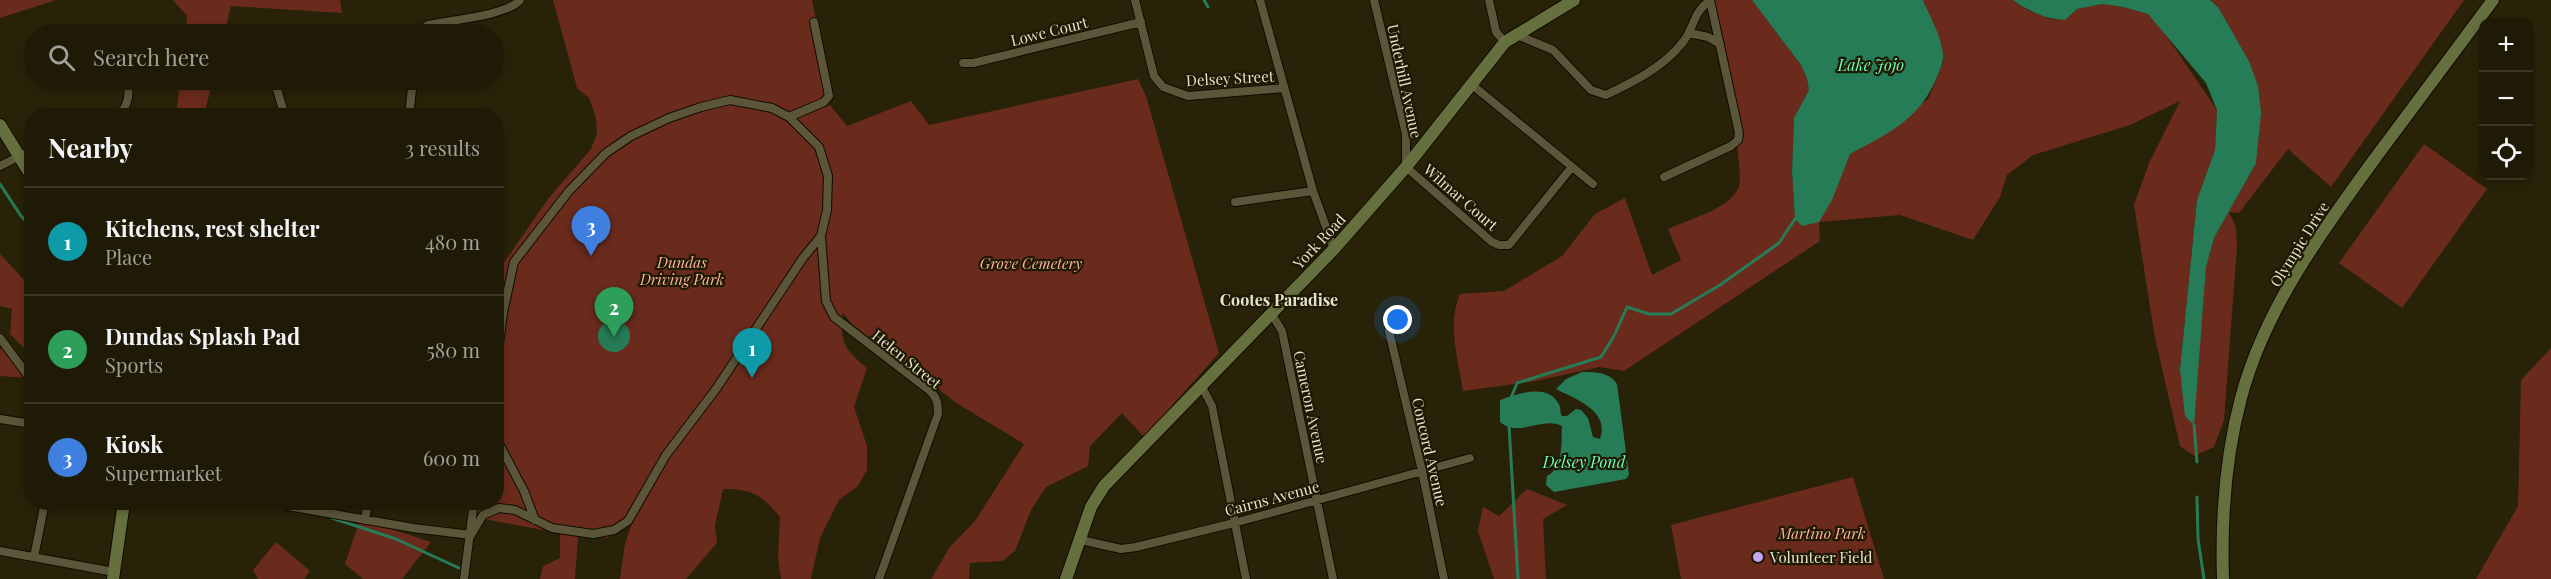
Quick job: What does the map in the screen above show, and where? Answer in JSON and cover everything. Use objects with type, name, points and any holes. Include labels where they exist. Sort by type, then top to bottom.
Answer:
[{"type":"street","points":[[433,24],[498,11],[516,5],[520,0]]},
{"type":"street","name":"Delsey Street","points":[[1135,0],[1154,75],[1163,87],[1188,96],[1284,88]]},
{"type":"street","points":[[1260,0],[1313,191],[1334,249]]},
{"type":"street","name":"Underhill Avenue","points":[[1374,0],[1406,134],[1406,168]]},
{"type":"street","points":[[1489,0],[1496,32],[1505,42]]},
{"type":"street","name":"York Road","points":[[1066,579],[1092,507],[1104,486],[1334,249],[1406,168],[1505,42],[1574,0]]},
{"type":"street","points":[[1517,35],[1553,50],[1591,90],[1606,94],[1649,72],[1682,43],[1689,33],[1700,6],[1710,0],[1738,124],[1738,140],[1731,146],[1665,177]]},
{"type":"street","name":"Olympic Drive","points":[[2223,579],[2223,496],[2229,448],[2242,396],[2261,341],[2293,278],[2343,202],[2493,0]]},
{"type":"street","points":[[789,117],[824,102],[829,96],[814,22]]},
{"type":"street","name":"Lowe Court","points":[[963,63],[973,63],[1141,22]]},
{"type":"street","points":[[1689,33],[1708,37],[1720,44]]},
{"type":"street","points":[[1471,84],[1593,184]]},
{"type":"street","points":[[124,108],[128,90]]},
{"type":"street","points":[[277,90],[283,108]]},
{"type":"street","points":[[410,108],[412,90]]},
{"type":"street","points":[[504,312],[509,279],[514,262],[522,250],[575,184],[606,153],[631,136],[669,118],[730,100],[772,108],[789,117],[819,147],[828,176],[826,210],[821,236],[803,258],[723,380],[666,455],[628,521],[614,530],[592,534],[552,528],[515,510],[504,509]]},
{"type":"street","points":[[0,125],[24,165]]},
{"type":"street","points":[[0,166],[24,153]]},
{"type":"street","name":"Wilmar Court","points":[[1406,168],[1492,242],[1505,245],[1511,242],[1571,168]]},
{"type":"street","points":[[1235,202],[1313,191]]},
{"type":"street","name":"Helen Street","points":[[821,236],[826,301],[836,320],[929,390],[936,396],[938,406],[938,414],[879,579]]},
{"type":"street","name":"Cameron Avenue","points":[[1271,313],[1282,331],[1333,579]]},
{"type":"street","name":"Concord Avenue","points":[[1389,330],[1422,471],[1444,579]]},
{"type":"street","points":[[0,338],[24,370]]},
{"type":"street","points":[[1201,385],[1212,406],[1246,579]]},
{"type":"street","points":[[0,419],[24,423]]},
{"type":"street","points":[[504,453],[524,491],[535,520]]},
{"type":"street","name":"Cairns Avenue","points":[[1081,540],[1121,549],[1234,523],[1470,458]]},
{"type":"street","points":[[34,556],[43,510]]},
{"type":"street","points":[[0,551],[34,556],[113,576],[123,510]]},
{"type":"street","points":[[309,510],[458,535],[471,535]]},
{"type":"street","points":[[365,520],[367,510]]},
{"type":"street","points":[[464,579],[473,510]]},
{"type":"street","points":[[471,535],[483,515],[494,510]]},
{"type":"green space","points":[[0,0],[56,0],[0,18]]},
{"type":"green space","points":[[173,0],[340,0],[342,13],[231,6],[226,24],[186,24],[187,16]]},
{"type":"green space","points":[[553,0],[812,0],[831,93],[825,107],[830,105],[847,126],[911,101],[929,125],[1138,79],[1146,96],[1219,353],[1144,437],[1122,413],[1090,446],[1088,466],[1046,487],[1031,510],[1015,551],[1002,561],[970,563],[969,579],[931,579],[949,548],[975,521],[1024,444],[958,404],[853,325],[843,313],[842,332],[845,345],[853,356],[867,368],[854,407],[867,446],[867,470],[858,486],[839,500],[820,538],[811,579],[781,579],[778,558],[780,517],[767,503],[749,492],[723,489],[715,525],[717,543],[686,579],[620,579],[625,544],[630,528],[651,489],[628,522],[607,538],[568,534],[578,537],[575,579],[540,579],[543,566],[560,558],[560,533],[467,516],[468,510],[504,510],[504,263],[548,199],[591,149],[597,133],[596,118],[589,98],[577,88]]},
{"type":"green space","points":[[1709,0],[1752,0],[1801,65],[1807,79],[1809,90],[1794,118],[1792,171],[1795,219],[1850,154],[1928,99],[1943,63],[1942,47],[1923,0],[2013,0],[2029,11],[2051,19],[2065,20],[2077,9],[2102,4],[2148,14],[2159,25],[2217,110],[2215,150],[2197,200],[2180,369],[2193,424],[2206,267],[2214,238],[2256,163],[2249,61],[2218,7],[2210,0],[2464,0],[2331,187],[2288,149],[2239,213],[2229,212],[2236,227],[2237,246],[2224,420],[2214,447],[2194,456],[2180,446],[2155,338],[2134,205],[2149,163],[2180,101],[2130,125],[2033,155],[2007,175],[2000,197],[1973,240],[1900,215],[1819,222],[1820,241],[1624,371],[1599,367],[1536,381],[1463,391],[1454,330],[1456,306],[1460,294],[1504,291],[1562,256],[1595,214],[1625,198],[1652,275],[1681,260],[1668,229],[1717,208],[1733,196],[1738,189],[1739,155]]},
{"type":"green space","points":[[179,90],[210,90],[206,108],[177,108]]},
{"type":"green space","points":[[2424,144],[2487,189],[2402,308],[2339,263]]},
{"type":"green space","points":[[0,254],[24,280],[24,348],[10,334],[12,309],[0,306]]},
{"type":"green space","points":[[3,348],[24,372],[24,378],[0,376],[0,349]]},
{"type":"green space","points":[[2551,348],[2551,579],[2476,579],[2518,506],[2521,380]]},
{"type":"green space","name":"Martino Park","points":[[1853,477],[1884,579],[1681,579],[1671,525]]},
{"type":"green space","points":[[1527,489],[1567,505],[1543,519],[1546,579],[1494,579],[1478,531],[1483,507],[1499,516]]},
{"type":"green space","points":[[360,519],[431,542],[402,579],[363,579],[345,564]]},
{"type":"green space","points":[[276,542],[310,571],[304,579],[258,579],[253,570]]},
{"type":"water","name":"Lake Jojo","points":[[1752,0],[1923,0],[1941,42],[1942,64],[1921,105],[1901,124],[1850,154],[1832,200],[1819,222],[1802,226],[1795,219],[1792,171],[1794,118],[1809,90],[1807,79],[1801,65]]},
{"type":"water","points":[[2013,0],[2210,0],[2218,7],[2249,61],[2258,86],[2261,113],[2256,163],[2214,238],[2206,267],[2194,425],[2185,416],[2180,369],[2197,200],[2215,150],[2217,110],[2206,83],[2148,14],[2102,4],[2077,9],[2065,20],[2038,14]]},
{"type":"water","points":[[614,320],[625,325],[630,336],[625,347],[614,352],[603,347],[598,336],[603,325]]},
{"type":"water","name":"Delsey Pond","points":[[1582,372],[1606,375],[1617,384],[1629,475],[1626,479],[1554,492],[1546,485],[1547,476],[1559,460],[1562,426],[1547,423],[1523,428],[1507,426],[1500,422],[1500,400],[1531,392],[1547,393],[1560,406],[1562,416],[1567,416],[1576,409],[1581,410],[1588,418],[1593,437],[1600,439],[1602,429],[1596,414],[1581,402],[1556,389],[1566,379]]},
{"type":"waterway","points":[[1204,0],[1208,7]]},
{"type":"waterway","points":[[0,184],[24,219]]},
{"type":"waterway","points":[[1511,398],[1517,383],[1601,357],[1614,336],[1627,307],[1649,314],[1671,314],[1720,285],[1779,243],[1795,219]]},
{"type":"waterway","points":[[1509,425],[1518,579]]},
{"type":"waterway","points":[[2194,425],[2197,462]]},
{"type":"waterway","points":[[2197,497],[2198,539],[2204,579]]},
{"type":"waterway","points":[[332,518],[396,539],[459,568]]},
{"type":"place","name":"Kiosk","points":[[591,256]]},
{"type":"place","name":"Dundas Splash Pad","points":[[614,337]]},
{"type":"place","name":"Kitchens, rest shelter","points":[[752,378]]},
{"type":"place","name":"Volunteer Field","points":[[1758,557]]},
{"type":"district","name":"Cootes Paradise","points":[[1279,299]]},
{"type":"park label","name":"Grove Cemetery","points":[[1031,263]]},
{"type":"park label","name":"Dundas Driving Park","points":[[682,270]]}]
